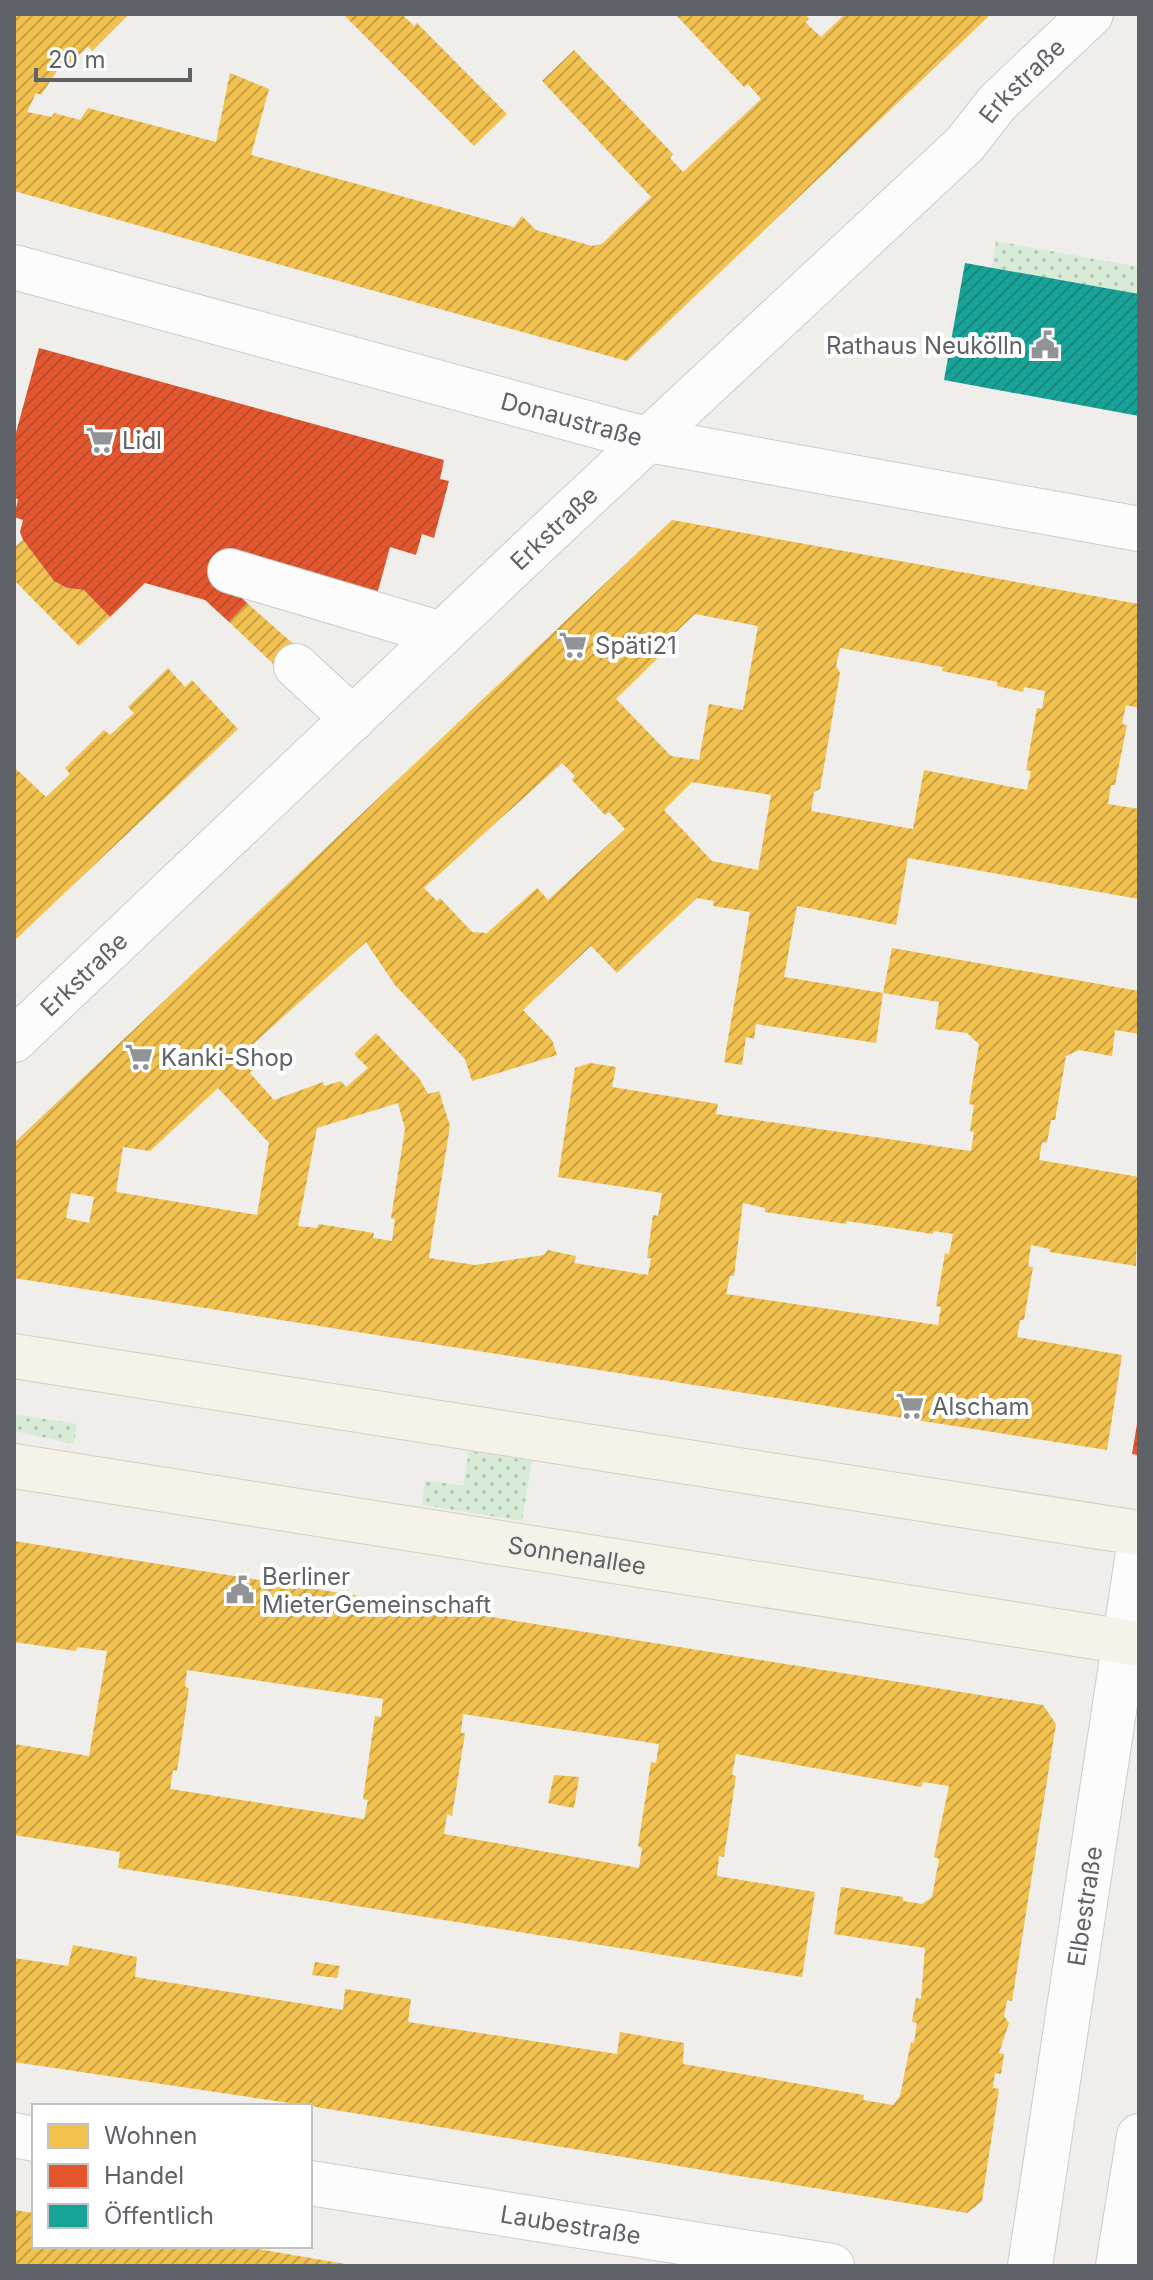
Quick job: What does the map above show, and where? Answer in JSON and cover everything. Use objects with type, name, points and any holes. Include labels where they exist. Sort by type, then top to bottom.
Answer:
[{"type":"main road","points":[[14,1356],[1139,1533]]},
{"type":"main road","name":"Sonnenallee","points":[[14,1466],[1132,1643]]},
{"type":"street","name":"Erkstraße","points":[[14,1040],[965,144],[997,103],[1091,14]]},
{"type":"street","name":"Donaustraße","points":[[16,274],[649,440],[1139,529]]},
{"type":"street","points":[[230,571],[442,634]]},
{"type":"street","points":[[296,666],[353,719]]},
{"type":"street","name":"Elbestraße","points":[[1030,2266],[1132,1643],[1139,1546]]},
{"type":"street","points":[[1118,2266],[1139,2136]]},
{"type":"street","name":"Laubestraße","points":[[312,2183],[832,2266]]},
{"type":"green space","points":[[996,241],[1139,267],[1139,294],[992,268]]},
{"type":"green space","points":[[14,1414],[77,1424],[74,1444],[14,1431]]},
{"type":"green space","points":[[469,1451],[532,1461],[522,1521],[422,1505],[425,1480],[463,1486]]},
{"type":"building: Wohnen","points":[[14,14],[129,14],[92,51],[88,46],[66,69],[62,65],[41,95],[36,93],[27,112],[52,117],[54,113],[80,120],[88,108],[216,142],[230,73],[269,89],[251,155],[514,227],[522,216],[536,230],[592,246],[602,244],[651,197],[542,81],[574,50],[673,154],[670,158],[683,172],[761,99],[748,84],[744,87],[675,14],[805,14],[809,19],[805,22],[821,37],[845,14],[991,14],[627,361],[14,191]]},
{"type":"building: Wohnen","points":[[343,14],[402,14],[414,26],[417,23],[507,114],[474,146]]},
{"type":"building: Wohnen","points":[[672,520],[1139,604],[1139,708],[1126,705],[1122,724],[1127,725],[1108,804],[1139,809],[1139,899],[908,858],[896,925],[797,906],[784,977],[883,993],[892,948],[1139,991],[1139,1034],[1115,1030],[1112,1056],[1079,1050],[1066,1056],[1055,1120],[1051,1120],[1047,1143],[1042,1142],[1039,1160],[1139,1177],[1136,1266],[1050,1252],[1050,1249],[1031,1245],[1028,1266],[1033,1267],[1024,1320],[1020,1320],[1017,1337],[1122,1355],[1107,1450],[14,1278],[14,1143]],"holes":[[[695,614],[758,626],[743,710],[709,704],[699,760],[671,756],[616,699],[673,643],[669,639]],[[840,648],[943,667],[942,671],[998,682],[997,686],[1023,692],[1024,687],[1045,691],[1042,709],[1037,708],[1026,770],[1031,771],[1027,790],[924,770],[913,829],[811,811],[814,792],[820,789],[840,673],[836,666]],[[562,763],[575,776],[572,780],[605,815],[609,812],[625,829],[548,900],[537,888],[487,933],[472,932],[440,898],[437,901],[424,888]],[[692,782],[771,795],[758,870],[712,861],[664,810]],[[697,898],[714,901],[713,906],[750,912],[724,1062],[742,1065],[746,1037],[754,1039],[756,1024],[876,1043],[883,993],[939,1002],[935,1029],[967,1033],[979,1044],[969,1104],[974,1105],[971,1151],[716,1114],[718,1104],[612,1087],[616,1067],[590,1063],[575,1068],[558,1177],[662,1193],[658,1216],[653,1215],[647,1258],[651,1258],[648,1275],[574,1263],[576,1256],[548,1250],[544,1255],[475,1265],[429,1258],[450,1126],[439,1091],[428,1094],[419,1078],[376,1033],[354,1054],[368,1068],[346,1087],[341,1081],[324,1086],[323,1082],[274,1100],[250,1073],[253,1070],[240,1056],[366,942],[395,985],[465,1059],[472,1081],[557,1055],[552,1040],[523,1010],[591,946],[617,973]],[[218,1088],[269,1143],[257,1215],[116,1192],[123,1147],[150,1151]],[[398,1103],[405,1129],[391,1218],[395,1219],[392,1241],[373,1238],[374,1233],[319,1224],[317,1228],[298,1226],[317,1128]],[[71,1193],[94,1197],[89,1223],[66,1218]],[[743,1203],[765,1208],[765,1212],[846,1224],[847,1221],[933,1234],[934,1231],[953,1234],[949,1254],[945,1253],[936,1306],[941,1307],[938,1325],[726,1294],[730,1276],[734,1276]]]},
{"type":"building: Wohnen","points":[[23,540],[54,581],[67,588],[84,590],[110,617],[79,646],[14,580],[14,548]]},
{"type":"building: Wohnen","points":[[247,603],[307,656],[287,677],[229,622]]},
{"type":"building: Wohnen","points":[[168,668],[185,687],[192,680],[238,729],[14,941],[14,767],[46,797],[70,774],[65,768],[104,730],[110,735],[134,713],[128,707]]},
{"type":"building: Wohnen","points":[[14,1541],[1043,1705],[1056,1724],[1012,2001],[1007,2000],[1004,2016],[1009,2023],[999,2053],[1004,2054],[1001,2074],[995,2073],[993,2088],[999,2089],[982,2201],[967,2213],[312,2104],[14,2062],[14,1958],[68,1966],[73,1945],[137,1957],[135,1977],[343,2010],[345,1989],[411,1999],[408,2022],[617,2054],[620,2032],[684,2043],[683,2064],[864,2095],[863,2100],[893,2105],[900,2096],[911,2042],[914,2043],[917,2023],[912,2022],[916,1998],[921,1999],[925,1948],[834,1934],[841,1887],[903,1897],[903,1901],[922,1904],[932,1897],[939,1859],[934,1857],[949,1786],[923,1782],[921,1787],[736,1754],[732,1775],[736,1776],[724,1857],[719,1856],[717,1876],[815,1892],[802,1977],[118,1868],[120,1852],[14,1835],[14,1744],[89,1756],[107,1651],[77,1647],[76,1651],[14,1642]],"holes":[[[187,1670],[383,1699],[381,1717],[375,1716],[363,1799],[368,1800],[364,1819],[170,1789],[173,1770],[177,1771],[189,1688],[185,1687]],[[463,1714],[659,1744],[656,1763],[651,1762],[638,1846],[642,1848],[639,1868],[444,1834],[447,1814],[452,1816],[465,1733],[461,1733]]]},
{"type":"building: Wohnen","points":[[554,1775],[579,1777],[574,1808],[548,1803]]},
{"type":"building: Wohnen","points":[[315,1962],[340,1966],[337,1978],[312,1975]]},
{"type":"building: Wohnen","points":[[14,2210],[32,2213],[32,2248],[253,2248],[357,2266],[14,2266]]},
{"type":"building: Handel","points":[[39,348],[444,460],[440,479],[449,481],[434,538],[422,534],[416,555],[390,547],[376,598],[227,584],[247,603],[229,622],[205,600],[145,583],[110,617],[84,590],[67,588],[54,581],[23,540],[20,532],[23,520],[14,517],[18,499],[14,498],[14,440]]},
{"type":"building: Handel","points":[[1139,1424],[1139,1455],[1132,1454]]},
{"type":"building: Öffentlich","name":"Rathaus Neukölln","points":[[965,263],[1139,294],[1139,416],[944,380]]},
{"type":"place","name":"Rathaus Neukölln","points":[[1045,345]]},
{"type":"place","name":"Lidl","points":[[100,440]]},
{"type":"place","name":"Späti21","points":[[573,645]]},
{"type":"place","name":"Kanki-Shop","points":[[139,1057]]},
{"type":"place","name":"Alscham","points":[[910,1406]]},
{"type":"place","name":"Berliner MieterGemeinschaft","points":[[240,1590]]}]
